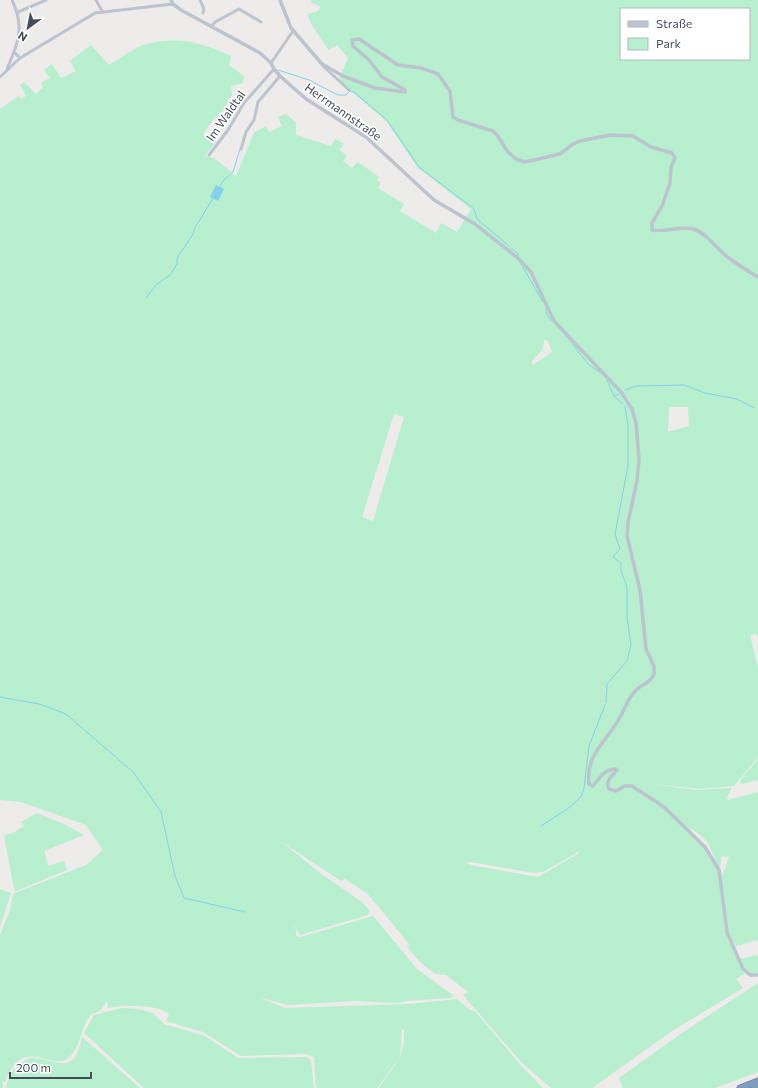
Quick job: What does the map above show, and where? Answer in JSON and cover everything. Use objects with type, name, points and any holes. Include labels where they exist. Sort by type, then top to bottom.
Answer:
[{"type":"highway","points":[[740,1088],[758,1082]]},
{"type":"highway","points":[[754,1088],[758,1086]]},
{"type":"street","points":[[7,69],[14,52],[20,28],[18,12],[12,0]]},
{"type":"street","points":[[18,12],[46,0]]},
{"type":"street","points":[[96,0],[102,11]]},
{"type":"street","points":[[200,0],[204,9],[203,13]]},
{"type":"street","points":[[280,0],[293,31],[322,64],[349,90]]},
{"type":"street","points":[[1,76],[20,58],[56,38],[88,17],[102,11],[172,2],[181,10],[246,44],[271,63],[293,31]]},
{"type":"street","points":[[212,26],[215,22],[239,9],[261,22]]},
{"type":"street","points":[[322,64],[343,76],[375,88],[401,93],[405,91],[402,87],[393,84],[382,77],[369,60],[353,46],[352,40],[359,39],[398,65],[434,71],[448,86],[454,117],[458,120],[492,130],[497,134],[508,152],[520,161],[536,161],[560,154],[573,144],[580,141],[610,135],[633,136],[651,148],[672,153],[675,158],[671,168],[670,183],[662,206],[652,223],[652,228],[656,231],[670,229],[696,230],[728,258],[758,277]]},
{"type":"street","points":[[14,52],[20,58]]},
{"type":"street","name":"Herrmannstraße","points":[[271,63],[280,76],[309,102],[369,140],[434,200],[475,224],[525,265],[535,278],[554,321],[615,384],[632,409],[636,423],[639,467],[628,522],[627,536],[640,590],[646,649],[654,666],[654,674],[649,682],[637,690],[626,705],[615,726],[595,750],[590,766],[589,781],[590,785],[593,786],[601,775],[607,771],[618,770],[608,779],[609,789],[616,791],[625,786],[632,786],[664,807],[702,842],[718,870],[728,935],[744,971],[750,975],[758,975]]},
{"type":"street","name":"Im Waldtal","points":[[209,155],[244,103],[274,69]]},
{"type":"street","points":[[241,149],[246,132],[254,120],[258,102],[280,76]]},
{"type":"green space","points":[[312,0],[758,0],[758,637],[756,634],[750,635],[758,668],[758,757],[734,786],[700,789],[653,784],[695,790],[732,788],[727,797],[728,800],[758,792],[758,940],[736,946],[728,931],[721,879],[729,857],[722,856],[720,867],[718,866],[707,841],[692,829],[691,830],[669,811],[702,844],[710,856],[718,873],[725,931],[744,974],[736,979],[743,988],[672,1031],[592,1088],[551,1088],[521,1062],[463,995],[468,992],[446,975],[436,974],[420,962],[407,947],[410,945],[367,893],[345,879],[341,881],[282,842],[320,873],[362,902],[370,911],[368,915],[300,935],[291,921],[296,930],[296,936],[301,937],[373,916],[417,969],[454,996],[450,998],[405,1001],[399,1003],[354,1001],[288,1005],[259,997],[285,1008],[409,1004],[457,999],[470,1010],[475,1011],[524,1069],[543,1088],[379,1088],[399,1059],[377,1088],[316,1088],[314,1057],[306,1054],[241,1056],[203,1032],[166,1021],[169,1014],[158,1008],[122,1006],[108,1008],[107,1001],[100,1010],[91,1015],[87,1020],[75,1050],[68,1058],[61,1061],[37,1057],[28,1057],[20,1060],[12,1067],[5,1082],[3,1081],[3,1088],[0,1088],[0,935],[10,910],[13,895],[86,865],[103,850],[86,825],[21,802],[0,800],[0,109],[19,96],[21,99],[26,96],[20,85],[24,82],[36,94],[43,87],[41,83],[50,78],[44,70],[52,64],[61,78],[76,71],[70,61],[91,45],[109,65],[133,50],[147,44],[180,41],[200,44],[231,56],[229,65],[244,76],[243,83],[231,86],[232,95],[218,119],[215,117],[203,134],[217,140],[205,156],[214,158],[236,176],[254,133],[266,126],[269,132],[282,126],[278,117],[286,114],[296,123],[296,135],[331,146],[335,139],[344,144],[340,150],[347,156],[343,161],[352,168],[358,162],[379,177],[377,180],[381,183],[378,188],[404,204],[400,211],[436,233],[441,223],[457,232],[471,209],[418,168],[386,121],[338,80],[348,58],[337,45],[329,50],[313,27],[307,14],[319,11],[320,6],[310,2]],"holes":[[[545,339],[548,341],[552,352],[533,365],[531,362],[542,350]],[[669,407],[688,407],[689,426],[668,432]],[[394,414],[404,417],[373,521],[362,517]],[[578,852],[579,853],[538,877],[466,863],[471,862],[534,873],[543,872]],[[402,1029],[404,1029],[403,1047],[400,1056]]]},
{"type":"green space","points":[[758,759],[758,780],[742,784],[740,783],[741,779]]},
{"type":"green space","points":[[37,813],[64,824],[84,835],[44,851],[48,866],[64,861],[67,870],[16,891],[14,889],[4,835],[13,833],[24,826],[21,822]]},
{"type":"green space","points":[[0,889],[11,893],[0,927]]},
{"type":"green space","points":[[758,955],[758,974],[753,974],[745,970],[741,959]]},
{"type":"green space","points":[[758,983],[758,1072],[715,1088],[623,1088],[619,1078],[682,1033]]},
{"type":"green space","points":[[122,1008],[139,1009],[153,1013],[164,1024],[205,1036],[238,1058],[307,1057],[311,1061],[314,1088],[144,1088],[84,1033],[94,1015]]},
{"type":"green space","points":[[82,1037],[140,1088],[6,1088],[11,1074],[17,1066],[30,1058],[64,1063],[69,1062],[74,1058]]},
{"type":"water","points":[[216,185],[224,189],[218,201],[210,197]]},
{"type":"waterway","points":[[278,70],[309,80],[338,95],[346,95],[350,91],[354,92],[387,120],[419,167],[474,209],[477,219],[509,246]]},
{"type":"waterway","points":[[220,187],[223,181],[233,172],[240,149]]},
{"type":"waterway","points":[[171,274],[177,264],[177,258],[192,236],[195,228],[213,198]]},
{"type":"waterway","points":[[511,248],[518,254],[518,257]]},
{"type":"waterway","points":[[521,264],[543,302]]},
{"type":"waterway","points":[[146,298],[156,285],[170,275]]},
{"type":"waterway","points":[[546,307],[547,315],[553,322]]},
{"type":"waterway","points":[[558,327],[572,343]]},
{"type":"waterway","points":[[573,345],[588,364],[601,373]]},
{"type":"waterway","points":[[607,380],[614,396],[623,404]]},
{"type":"waterway","points":[[625,390],[636,386],[684,385],[705,393],[737,399],[754,408]]},
{"type":"waterway","points":[[614,396],[619,394]]},
{"type":"waterway","points":[[606,702],[607,684],[627,661],[631,645],[627,619],[627,587],[621,571],[621,563],[613,557],[620,549],[615,534],[628,466],[628,426],[625,406]]},
{"type":"waterway","points":[[0,697],[39,704],[66,714],[134,773],[161,812],[175,876],[184,898],[245,912]]},
{"type":"waterway","points":[[541,826],[570,807],[581,797],[584,788],[589,746],[605,705]]}]
